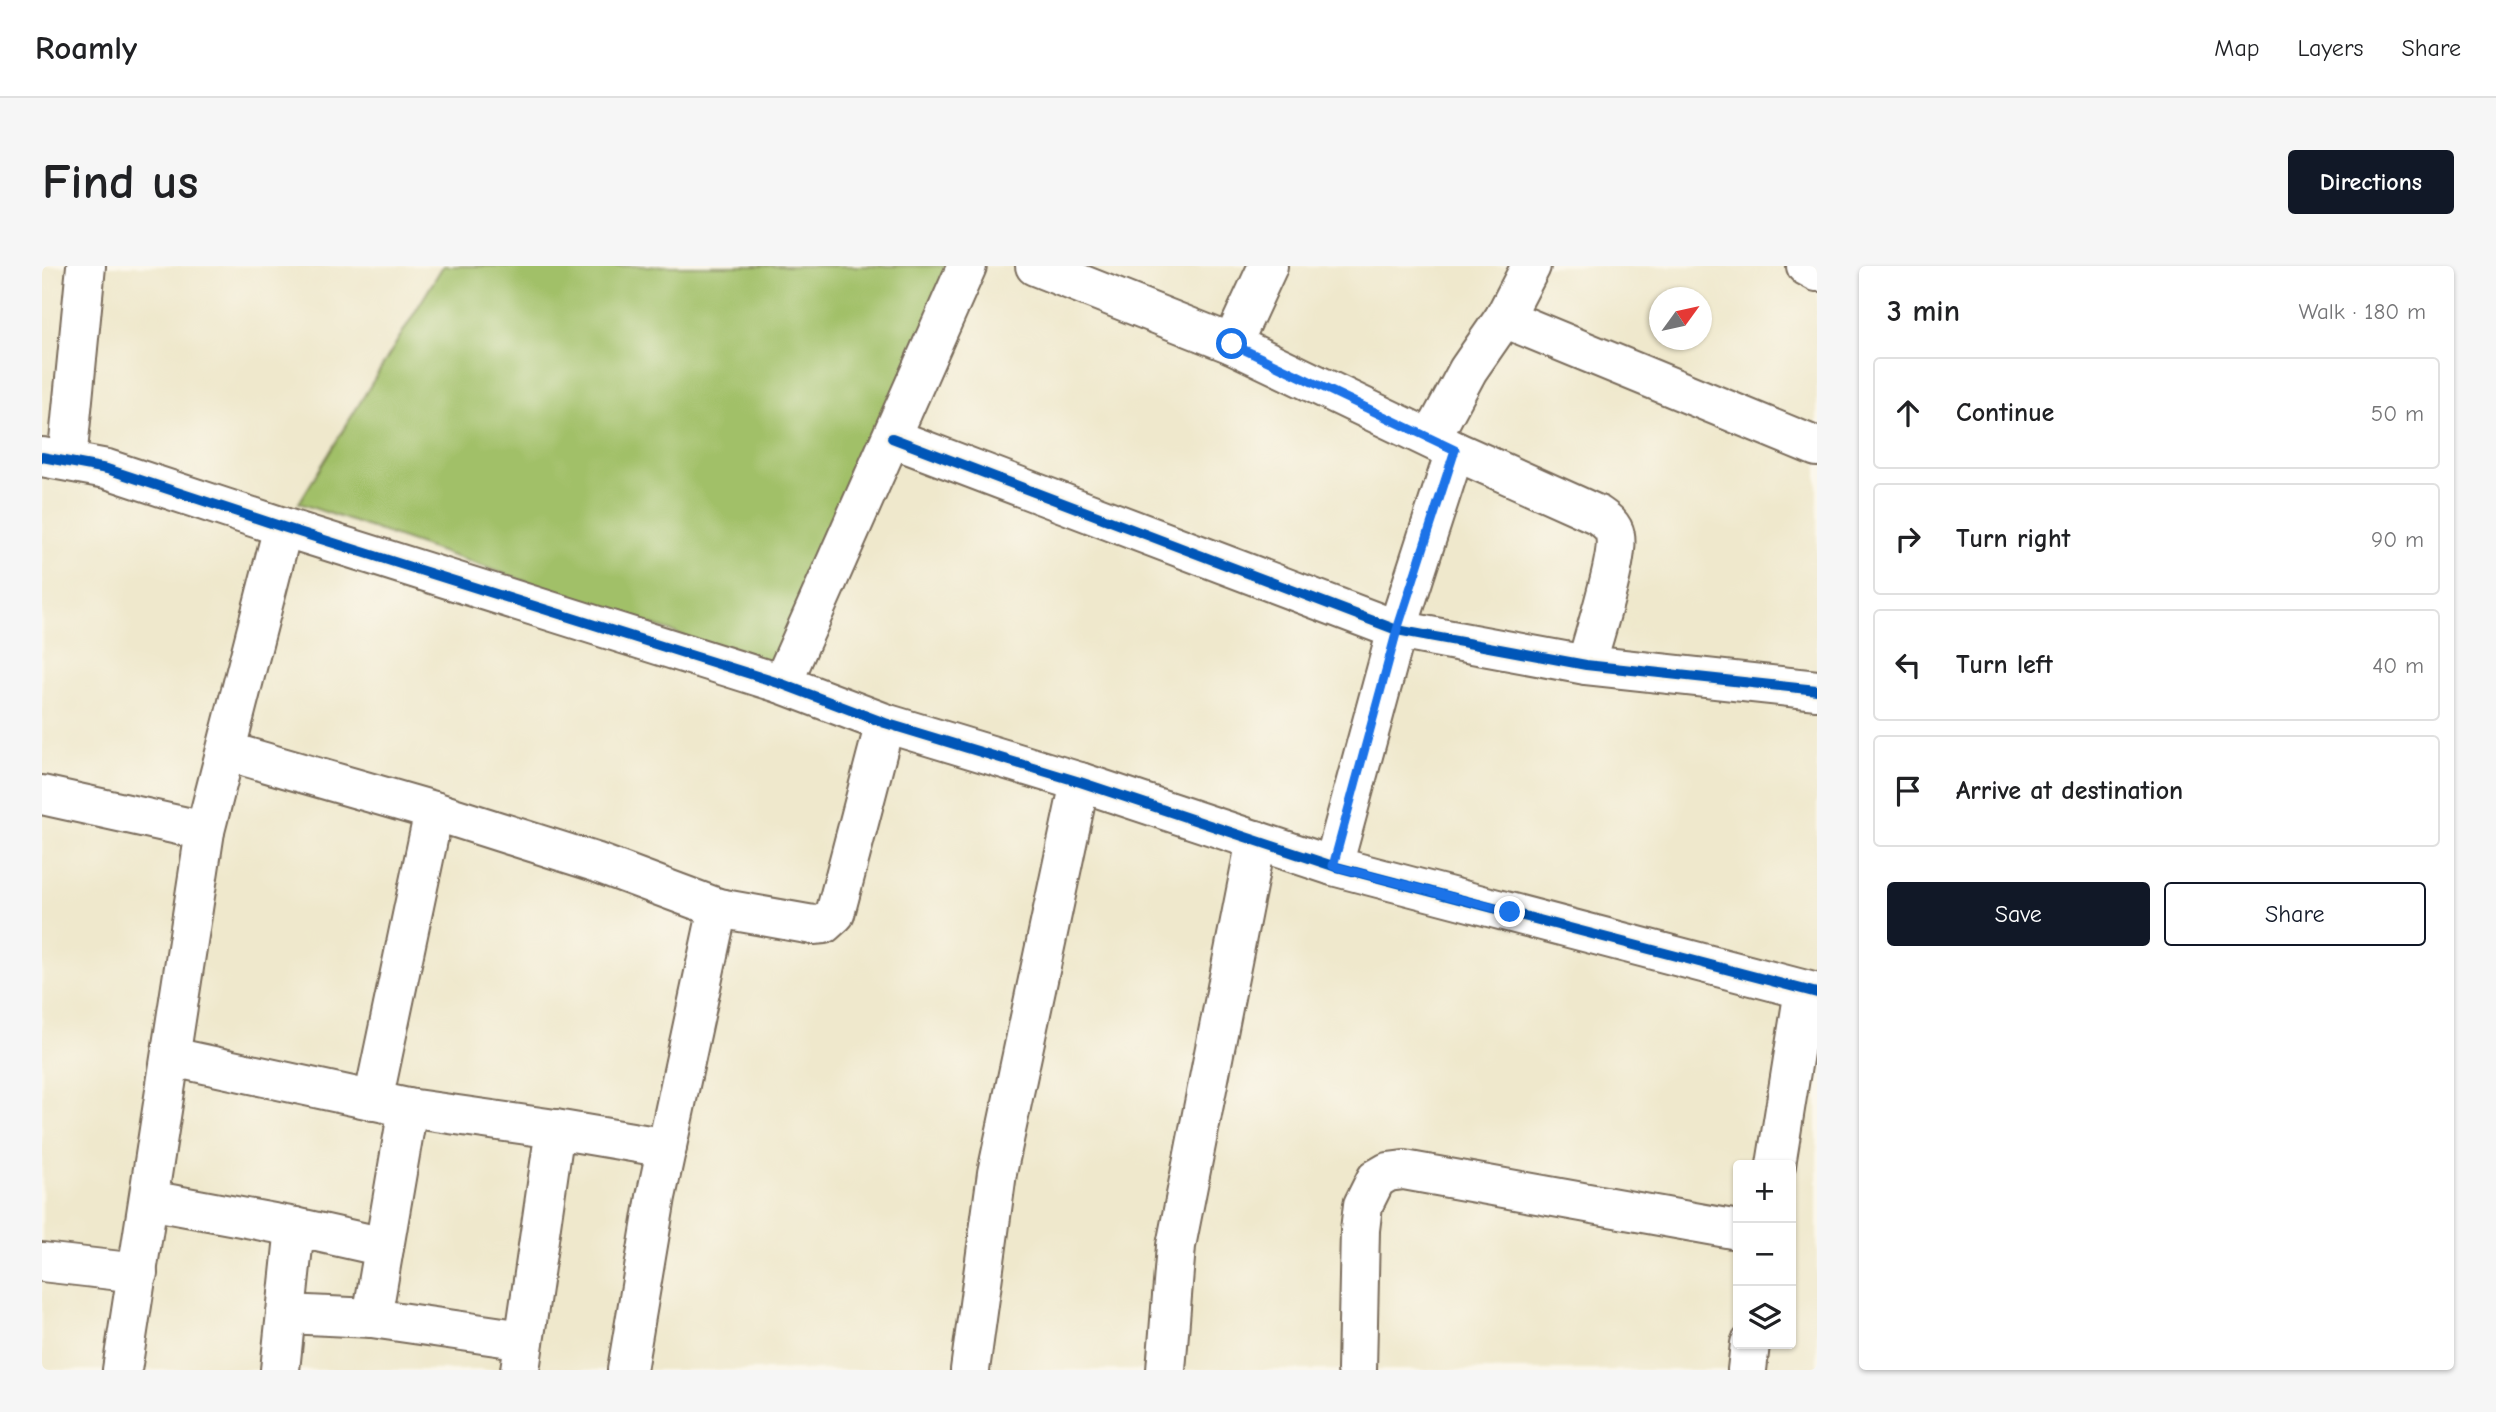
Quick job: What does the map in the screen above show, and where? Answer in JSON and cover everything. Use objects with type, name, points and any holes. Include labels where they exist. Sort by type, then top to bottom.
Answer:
[{"type":"street","points":[[86,266],[55,459],[107,469],[782,684],[885,723],[1080,782],[1333,866],[1811,992],[1777,1160]]},
{"type":"street","points":[[782,684],[967,266]]},
{"type":"street","points":[[1035,266],[1232,344],[1609,522],[1615,534],[1615,554],[1586,665]]},
{"type":"street","points":[[1232,344],[1268,266]]},
{"type":"street","points":[[1333,866],[1397,630],[1443,445],[1468,370],[1504,318],[1531,266]]},
{"type":"street","points":[[1806,266],[1817,272]]},
{"type":"street","points":[[1504,318],[1817,447]]},
{"type":"street","points":[[892,438],[1397,630],[1586,665],[1817,690]]},
{"type":"street","points":[[122,1370],[205,831],[283,527]]},
{"type":"street","points":[[226,751],[434,811],[595,862],[719,908],[813,925],[824,924],[835,914],[885,723]]},
{"type":"street","points":[[970,1370],[997,1173],[1080,782]]},
{"type":"street","points":[[42,795],[205,831]]},
{"type":"street","points":[[372,1318],[384,1247],[390,1105],[434,811]]},
{"type":"street","points":[[1166,1370],[1176,1246],[1256,840]]},
{"type":"street","points":[[627,1370],[656,1197],[719,908]]},
{"type":"street","points":[[172,1057],[390,1105],[667,1148]]},
{"type":"street","points":[[286,1314],[372,1318],[522,1355],[555,1129]]},
{"type":"street","points":[[1357,1370],[1363,1205],[1376,1179],[1388,1172],[1404,1170],[1733,1229]]},
{"type":"street","points":[[149,1200],[295,1227],[384,1247]]},
{"type":"street","points":[[280,1370],[295,1227]]},
{"type":"street","points":[[42,1262],[138,1273]]},
{"type":"street","points":[[1746,1370],[1749,1349]]},
{"type":"green space","points":[[443,266],[952,266],[780,669],[299,503]]},
{"type":"cycle path","points":[[892,438],[1397,630],[1586,665],[1817,690]]},
{"type":"cycle path","points":[[42,457],[107,469],[782,684],[885,723],[1080,782],[1333,866],[1817,993]]},
{"type":"route","points":[[1232,344],[1455,450],[1397,630],[1333,866],[1510,912]]}]
